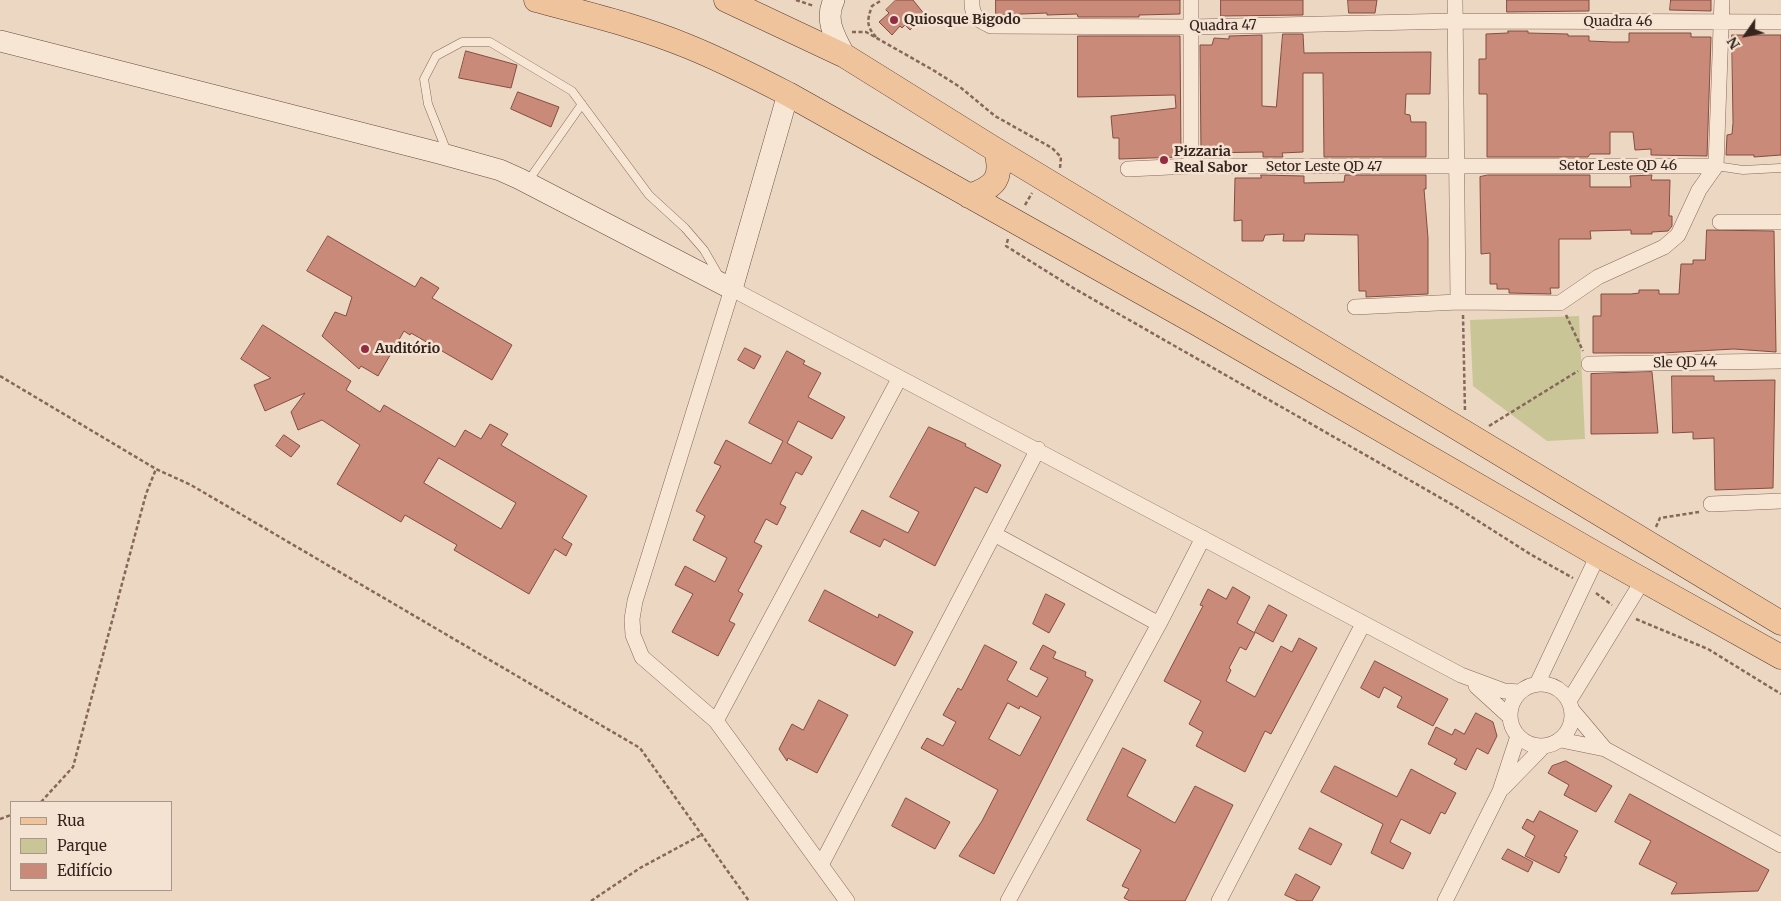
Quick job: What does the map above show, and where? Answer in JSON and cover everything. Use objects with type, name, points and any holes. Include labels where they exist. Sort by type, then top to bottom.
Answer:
[{"type":"main road","points":[[536,0],[605,19],[686,45],[738,68],[788,94],[1198,324],[1598,555],[1781,657]]},
{"type":"main road","points":[[726,0],[845,56],[996,150],[1464,434],[1781,623]]},
{"type":"main road","points":[[969,196],[992,186],[997,178],[999,163],[996,150]]},
{"type":"main road","points":[[1474,484],[1469,470],[1472,463],[1476,457],[1494,452]]},
{"type":"street","points":[[834,0],[830,9],[830,22],[845,56]]},
{"type":"street","name":"Quadra 47","points":[[972,0],[972,11],[977,19],[991,26],[1192,27],[1455,21]]},
{"type":"street","points":[[1191,166],[1192,0]]},
{"type":"street","points":[[1455,0],[1456,167],[1460,303]]},
{"type":"street","points":[[1355,307],[1460,303],[1560,303],[1598,277],[1669,245],[1678,235],[1699,190],[1716,166],[1722,0]]},
{"type":"street","name":"Quadra 46","points":[[1455,21],[1781,22]]},
{"type":"street","points":[[0,41],[500,170],[727,286],[899,379],[1038,449],[1461,675],[1504,691],[1520,692],[1537,684],[1549,685],[1561,691],[1570,706],[1605,749]]},
{"type":"street","points":[[788,94],[727,286],[635,601],[632,619],[633,635],[642,657],[716,720],[847,901]]},
{"type":"street","name":"Setor Leste QD 47","points":[[1128,169],[1191,166],[1456,167]]},
{"type":"street","name":"Setor Leste QD 46","points":[[1456,167],[1716,166]]},
{"type":"street","points":[[1720,222],[1781,222]]},
{"type":"street","name":"Sle QD 44","points":[[1589,364],[1781,361]]},
{"type":"street","points":[[716,720],[899,379]]},
{"type":"street","points":[[821,865],[1038,449]]},
{"type":"street","points":[[1711,504],[1781,501]]},
{"type":"street","points":[[994,534],[1159,624]]},
{"type":"street","points":[[1008,901],[1159,624],[1202,538]]},
{"type":"street","points":[[1537,684],[1598,555]]},
{"type":"street","points":[[1561,740],[1570,727],[1570,706],[1643,580]]},
{"type":"street","points":[[1219,901],[1363,624]]},
{"type":"street","points":[[1461,675],[1488,696],[1510,717],[1518,736],[1525,742],[1543,747]]},
{"type":"street","points":[[1510,717],[1512,704],[1520,692]]},
{"type":"street","points":[[1445,901],[1500,791],[1518,736]]},
{"type":"street","points":[[1500,791],[1543,747],[1561,740],[1605,749],[1781,845]]},
{"type":"lane","points":[[449,156],[428,104],[424,79],[436,56],[462,42],[490,42],[572,91],[648,195],[685,228],[704,250],[727,286]]},
{"type":"lane","points":[[527,183],[582,104]]},
{"type":"lane","name":"Setor Leste QD 46","points":[[1716,166],[1743,170],[1780,168]]},
{"type":"path","points":[[878,39],[868,28],[867,21],[872,6],[882,0]]},
{"type":"path","points":[[1460,303],[1466,414],[1464,434]]},
{"type":"path","points":[[1464,434],[1589,364],[1560,303]]},
{"type":"path","points":[[0,376],[156,469],[191,485],[640,748],[749,901]]},
{"type":"path","points":[[42,801],[74,767],[146,494],[156,469]]},
{"type":"path","points":[[1648,544],[1660,518],[1701,511],[1711,504]]},
{"type":"path","points":[[591,901],[640,868],[703,834]]},
{"type":"green space","points":[[1579,316],[1585,439],[1547,441],[1473,386],[1470,320]]},
{"type":"building","points":[[896,0],[913,0],[925,15],[910,30],[905,25],[902,28],[900,26],[892,35],[879,22],[889,13],[886,10]]},
{"type":"building","points":[[996,0],[1180,0],[1180,14],[1139,15],[1139,17],[1078,17],[1077,14],[1047,15],[1047,13],[996,15]]},
{"type":"building","points":[[1221,0],[1303,0],[1303,15],[1221,16]]},
{"type":"building","points":[[1348,0],[1377,0],[1375,13],[1349,13]]},
{"type":"building","points":[[1507,0],[1589,0],[1589,11],[1507,12]]},
{"type":"building","points":[[1671,0],[1711,0],[1711,11],[1670,10]]},
{"type":"building","points":[[1508,31],[1589,36],[1589,41],[1612,42],[1629,42],[1629,33],[1691,33],[1691,37],[1711,37],[1707,156],[1651,155],[1651,149],[1635,150],[1633,132],[1610,132],[1610,154],[1590,154],[1588,157],[1487,157],[1487,94],[1479,94],[1479,59],[1486,59],[1486,34],[1508,33]]},
{"type":"building","points":[[1283,34],[1303,34],[1304,53],[1431,52],[1430,94],[1406,94],[1405,114],[1410,115],[1411,122],[1426,122],[1426,157],[1324,157],[1323,73],[1303,73],[1303,152],[1282,153],[1283,157],[1263,157],[1263,152],[1201,153],[1200,45],[1212,45],[1214,38],[1229,39],[1229,36],[1262,35],[1262,106],[1276,107]]},
{"type":"building","points":[[1732,35],[1781,35],[1781,155],[1754,157],[1754,155],[1726,155],[1727,135],[1732,134],[1733,123]]},
{"type":"building","points":[[1078,36],[1180,36],[1181,157],[1119,159],[1119,138],[1113,138],[1111,116],[1176,108],[1175,95],[1078,97]]},
{"type":"building","points":[[466,51],[517,65],[511,88],[459,78]]},
{"type":"building","points":[[518,92],[559,107],[551,127],[511,109]]},
{"type":"building","points":[[1261,175],[1304,176],[1304,183],[1344,182],[1345,175],[1426,175],[1426,189],[1424,189],[1428,238],[1428,294],[1366,297],[1366,291],[1359,291],[1358,235],[1305,234],[1304,241],[1283,241],[1284,234],[1265,235],[1263,241],[1242,241],[1242,220],[1234,221],[1235,178],[1261,178]]},
{"type":"building","points":[[1488,175],[1590,175],[1590,187],[1631,187],[1630,176],[1652,175],[1651,180],[1670,180],[1669,216],[1672,216],[1672,226],[1668,231],[1652,232],[1652,234],[1631,234],[1631,230],[1590,231],[1591,239],[1559,239],[1559,288],[1550,288],[1551,294],[1509,293],[1509,289],[1497,289],[1497,284],[1490,284],[1490,253],[1481,254],[1480,177]]},
{"type":"building","points":[[1707,230],[1774,231],[1776,352],[1734,349],[1662,353],[1593,353],[1593,316],[1601,316],[1601,294],[1631,294],[1639,293],[1639,290],[1659,290],[1659,294],[1679,294],[1681,264],[1693,264],[1693,260],[1705,260]]},
{"type":"building","points":[[328,236],[415,287],[421,277],[439,288],[432,298],[512,345],[492,380],[411,333],[410,335],[404,331],[378,376],[361,366],[359,369],[322,336],[335,312],[346,316],[352,297],[307,271]]},
{"type":"building","points":[[263,325],[351,381],[346,390],[380,412],[384,405],[455,447],[465,430],[481,439],[490,424],[508,434],[501,445],[587,496],[562,538],[572,544],[566,556],[555,549],[529,594],[454,550],[457,545],[405,515],[401,522],[337,484],[360,445],[322,420],[298,430],[291,412],[305,393],[265,411],[254,385],[271,378],[241,359]],"holes":[[[439,458],[516,503],[501,529],[424,483]]]},
{"type":"building","points":[[745,348],[761,356],[754,369],[738,360]]},
{"type":"building","points":[[787,351],[805,361],[803,364],[821,373],[808,397],[845,417],[832,439],[798,421],[787,443],[812,457],[802,475],[796,472],[780,504],[786,507],[777,525],[766,519],[754,542],[762,546],[738,591],[743,594],[729,621],[735,624],[718,656],[672,632],[693,594],[675,585],[685,566],[715,582],[727,558],[693,540],[705,516],[696,511],[721,466],[714,463],[726,440],[771,464],[783,441],[749,423]]},
{"type":"building","points":[[1652,372],[1658,433],[1591,434],[1591,374]]},
{"type":"building","points":[[1672,376],[1714,376],[1714,381],[1775,380],[1773,488],[1715,490],[1714,438],[1693,439],[1693,432],[1673,433]]},
{"type":"building","points":[[929,427],[966,444],[965,446],[1001,465],[987,493],[975,487],[935,566],[884,539],[880,547],[850,532],[862,510],[908,533],[919,512],[890,497]]},
{"type":"building","points":[[284,435],[300,446],[291,457],[276,446]]},
{"type":"building","points":[[1233,587],[1250,597],[1237,623],[1255,633],[1246,650],[1240,647],[1229,668],[1231,670],[1226,681],[1255,697],[1281,646],[1292,652],[1299,638],[1317,648],[1271,734],[1265,731],[1245,772],[1196,746],[1203,732],[1189,724],[1201,701],[1164,681],[1203,606],[1200,605],[1208,589],[1226,599]]},
{"type":"building","points":[[825,590],[878,618],[879,614],[913,632],[895,666],[809,621]]},
{"type":"building","points":[[1046,594],[1065,604],[1049,633],[1033,624]]},
{"type":"building","points":[[1269,605],[1287,615],[1273,642],[1255,632]]},
{"type":"building","points":[[985,645],[1017,662],[1007,680],[1037,697],[1048,678],[1030,669],[1043,645],[1056,652],[1053,658],[1086,672],[1085,676],[1093,680],[994,874],[959,856],[982,821],[998,790],[921,748],[927,738],[943,746],[956,722],[943,715],[958,688],[961,690]],"holes":[[[1008,703],[1019,709],[1020,706],[1041,717],[1020,756],[989,739]]]},
{"type":"building","points":[[1375,661],[1448,699],[1433,726],[1397,707],[1402,697],[1384,687],[1379,698],[1361,688]]},
{"type":"building","points":[[819,700],[848,715],[817,773],[788,758],[787,761],[779,749],[792,724],[803,730]]},
{"type":"building","points":[[1476,713],[1493,722],[1497,736],[1488,754],[1477,748],[1466,770],[1454,764],[1457,759],[1428,744],[1436,727],[1452,735],[1455,729],[1464,734]]},
{"type":"building","points":[[1123,748],[1146,760],[1127,796],[1175,823],[1195,786],[1233,805],[1185,901],[1130,901],[1124,898],[1129,889],[1122,886],[1141,850],[1087,820]]},
{"type":"building","points":[[1566,761],[1612,786],[1596,812],[1564,795],[1569,785],[1548,773],[1552,766]]},
{"type":"building","points":[[1335,766],[1397,797],[1411,769],[1456,793],[1445,814],[1441,812],[1430,834],[1401,819],[1390,842],[1411,853],[1403,869],[1371,853],[1383,824],[1321,792]]},
{"type":"building","points":[[1630,794],[1769,870],[1758,891],[1671,894],[1677,883],[1639,864],[1651,841],[1615,822]]},
{"type":"building","points":[[906,798],[950,822],[935,849],[892,826]]},
{"type":"building","points":[[1540,811],[1578,831],[1564,856],[1567,857],[1559,873],[1525,856],[1535,836],[1522,828],[1527,819],[1533,822]]},
{"type":"building","points":[[1310,828],[1342,844],[1331,865],[1299,849]]},
{"type":"building","points":[[1508,849],[1533,862],[1528,872],[1502,859]]},
{"type":"building","points":[[1296,874],[1320,887],[1312,901],[1298,901],[1285,895]]},
{"type":"place","name":"Quiosque Bigodo","points":[[894,20]]},
{"type":"place","name":"Pizzaria Real Sabor","points":[[1164,160]]},
{"type":"place","name":"Auditório","points":[[365,349]]}]
